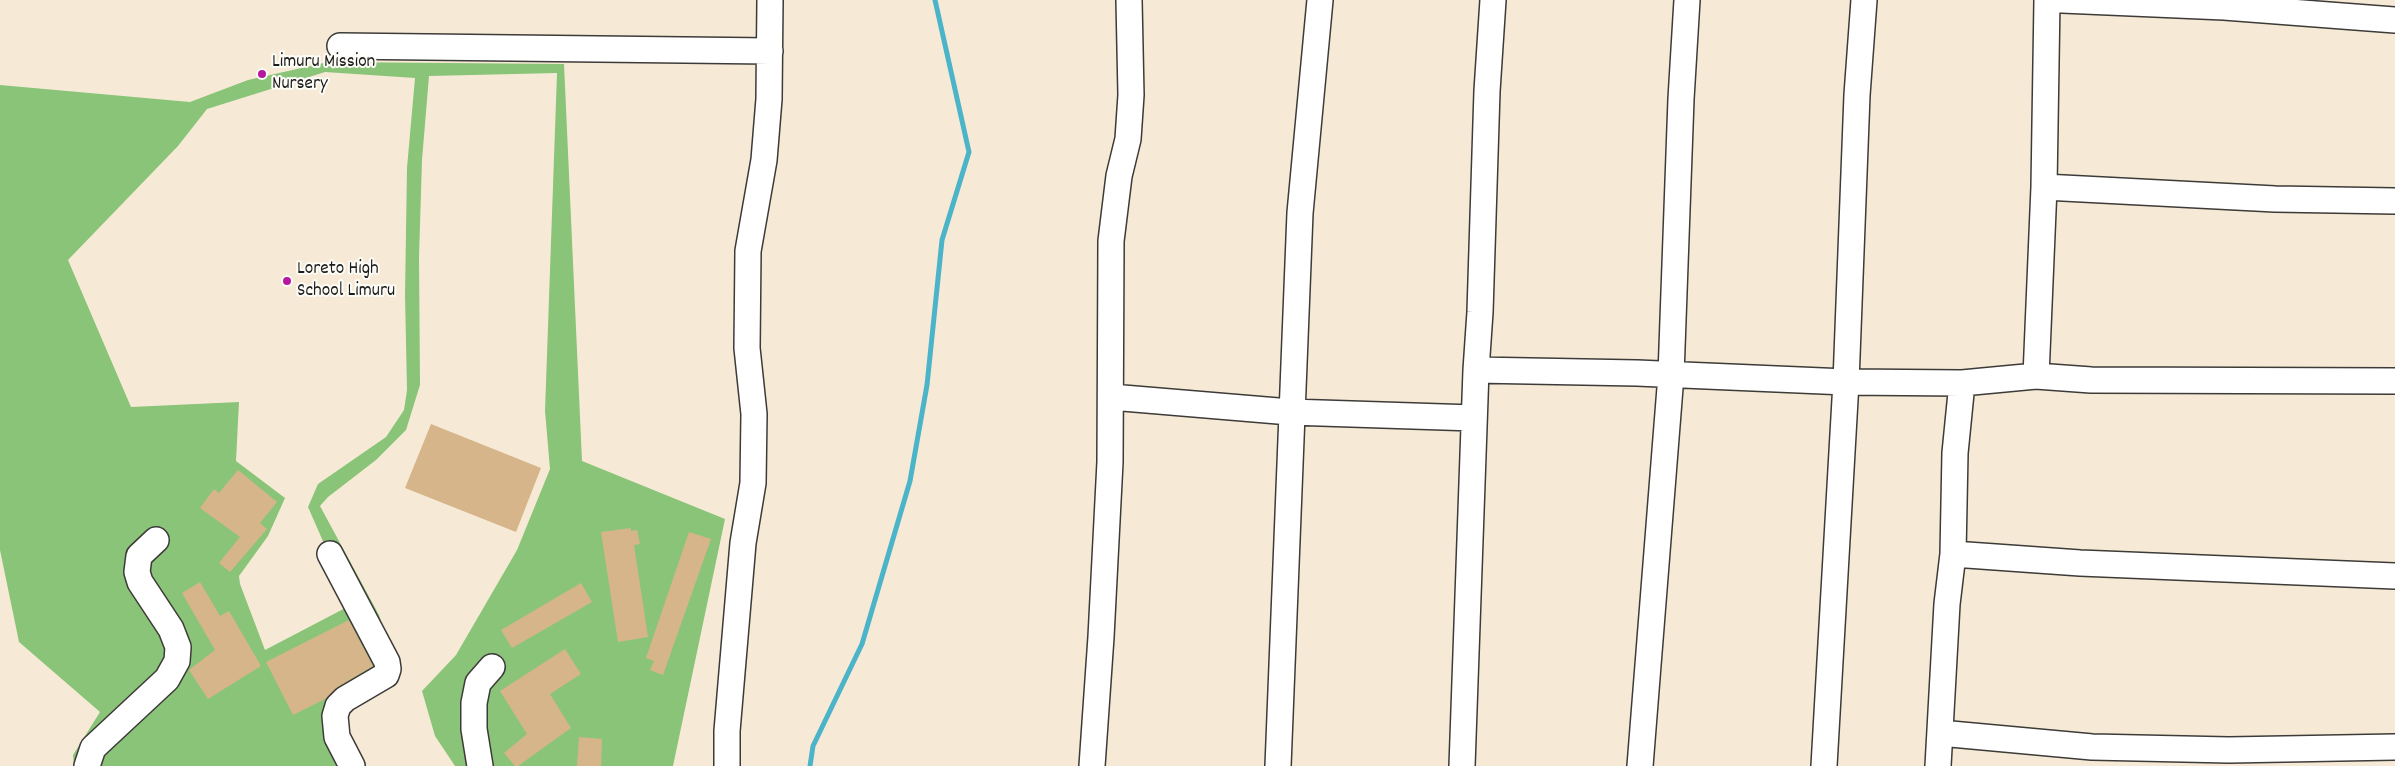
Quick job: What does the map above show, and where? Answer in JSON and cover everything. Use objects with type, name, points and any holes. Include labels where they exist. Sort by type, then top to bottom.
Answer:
[{"type":"street","points":[[727,766],[727,731],[743,543],[753,483],[754,414],[748,348],[748,251],[764,160],[769,99],[770,0]]},
{"type":"street","points":[[1092,766],[1101,636],[1111,397],[1111,241],[1119,176],[1128,138],[1131,95],[1129,0]]},
{"type":"street","points":[[1278,766],[1290,412],[1300,213],[1320,0]]},
{"type":"street","points":[[1462,766],[1487,91],[1493,0]]},
{"type":"street","points":[[1640,766],[1671,375],[1680,99],[1686,0]]},
{"type":"street","points":[[1824,766],[1846,382],[1857,95],[1864,0]]},
{"type":"street","points":[[2036,376],[2044,187],[2047,0]]},
{"type":"street","points":[[2062,0],[2224,7],[2395,20]]},
{"type":"street","points":[[340,46],[770,52]]},
{"type":"street","points":[[2044,187],[2275,199],[2395,201]]},
{"type":"street","points":[[1476,370],[1846,382],[1962,382],[2036,376],[2091,380],[2395,380]]},
{"type":"street","points":[[1938,766],[1947,604],[1953,554],[1955,453],[1962,382]]},
{"type":"street","points":[[1111,397],[1290,412],[1474,418]]},
{"type":"street","points":[[87,766],[93,748],[167,679],[177,661],[178,647],[171,629],[140,582],[137,572],[139,556],[156,540]]},
{"type":"street","points":[[330,554],[387,662],[388,669],[386,675],[345,699],[336,711],[337,737],[352,766]]},
{"type":"street","points":[[1953,554],[2100,564],[2395,576]]},
{"type":"street","points":[[480,766],[474,729],[474,703],[478,683],[492,667]]},
{"type":"street","points":[[1940,733],[2092,747],[2229,750],[2395,748]]},
{"type":"green space","points":[[328,62],[564,64],[582,461],[725,519],[673,766],[455,766],[435,736],[422,691],[456,655],[517,550],[550,469],[545,411],[557,73],[429,76],[422,160],[419,257],[420,385],[406,430],[376,460],[328,497],[320,506],[379,615],[398,672],[346,710],[348,737],[359,766],[74,766],[73,755],[100,712],[19,642],[0,550],[0,85],[190,102],[248,80]],"holes":[[[325,72],[415,78],[407,168],[405,295],[407,390],[404,410],[386,437],[318,484],[308,507],[351,605],[265,650],[240,584],[239,576],[268,536],[285,498],[236,461],[239,402],[131,407],[68,260],[178,146],[207,109]]]},
{"type":"building","points":[[431,424],[541,468],[516,532],[405,488]]},
{"type":"building","points":[[238,470],[277,502],[260,523],[267,529],[230,572],[219,563],[240,537],[200,508],[214,489],[219,493]]},
{"type":"building","points":[[631,528],[631,531],[637,530],[640,544],[634,545],[648,637],[618,642],[601,532]]},
{"type":"building","points":[[689,532],[711,539],[663,675],[650,670],[654,661],[646,658]]},
{"type":"building","points":[[200,582],[220,616],[229,611],[261,666],[208,699],[189,670],[215,650],[182,593]]},
{"type":"building","points":[[581,583],[592,602],[512,648],[501,630]]},
{"type":"building","points":[[349,620],[373,666],[338,687],[327,698],[293,715],[266,662]]},
{"type":"building","points":[[565,649],[581,674],[550,694],[571,728],[518,766],[515,766],[504,753],[527,734],[500,691]]},
{"type":"building","points":[[579,737],[602,739],[601,766],[577,766]]},
{"type":"waterway","points":[[810,766],[813,746],[862,644],[910,481],[927,385],[942,240],[969,152],[935,0]]},
{"type":"place","name":"Limuru Mission Nursery","points":[[262,74]]},
{"type":"place","name":"Loreto High School Limuru","points":[[287,281]]}]
